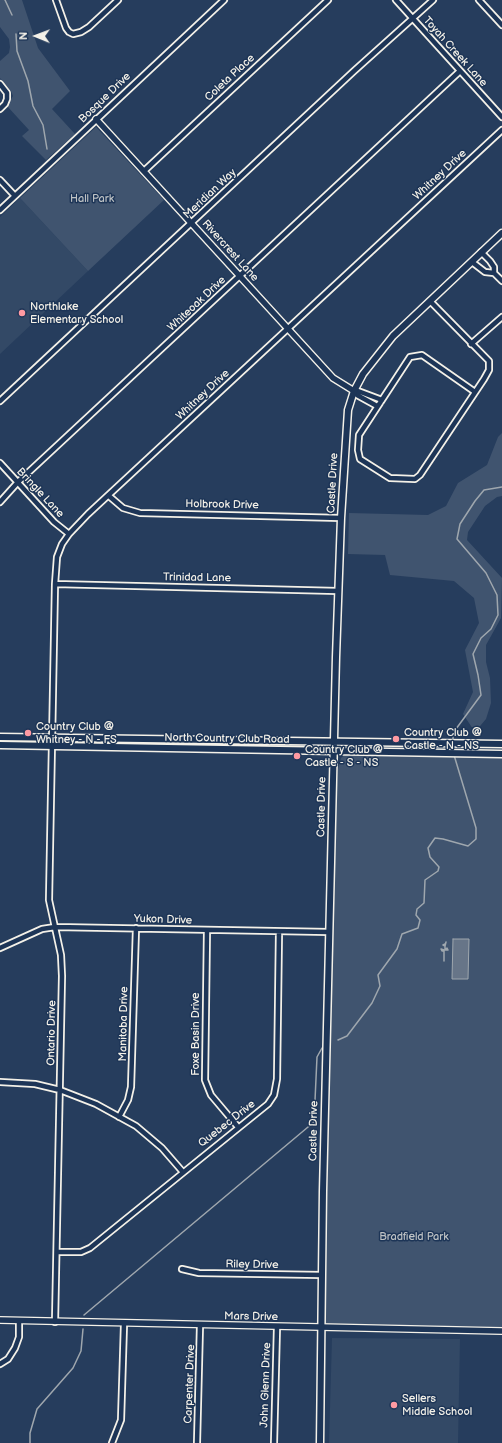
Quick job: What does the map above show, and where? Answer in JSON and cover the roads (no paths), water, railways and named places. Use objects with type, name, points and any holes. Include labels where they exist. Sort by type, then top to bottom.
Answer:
[{"type":"main road","name":"Castle Drive","points":[[320,1443],[333,742],[341,518],[346,427],[354,391],[362,374],[393,336],[502,233]]},
{"type":"main road","name":"North Country Club Road","points":[[0,736],[500,744]]},
{"type":"main road","points":[[199,740],[199,748]]},
{"type":"main road","points":[[500,744],[500,754]]},
{"type":"main road","name":"North Country Club Road","points":[[0,745],[500,754]]},
{"type":"street","points":[[56,0],[66,28],[73,34],[81,32],[89,27],[118,0]]},
{"type":"street","name":"Bosque Drive","points":[[0,210],[224,0]]},
{"type":"street","name":"Coleta Place","points":[[144,170],[328,0]]},
{"type":"street","name":"Toyah Creek Lane","points":[[396,0],[502,117]]},
{"type":"street","name":"Meridian Way","points":[[0,401],[433,0]]},
{"type":"street","points":[[480,0],[502,25]]},
{"type":"street","name":"Whiteoak Drive","points":[[0,502],[18,482],[460,71]]},
{"type":"street","points":[[0,84],[7,93],[7,99],[5,104],[0,109]]},
{"type":"street","name":"Rivercrest Lane","points":[[96,119],[336,381],[354,391]]},
{"type":"street","name":"Whitney Drive","points":[[53,746],[55,584],[57,557],[62,544],[69,534],[502,130]]},
{"type":"street","points":[[0,180],[15,196]]},
{"type":"street","points":[[481,252],[490,260],[494,267],[494,273]]},
{"type":"street","points":[[472,262],[485,272],[494,273],[502,281]]},
{"type":"street","points":[[430,301],[489,361],[489,370],[475,392],[420,475],[415,478],[390,478],[360,459],[358,450],[359,435],[410,357],[422,355],[475,392]]},
{"type":"street","points":[[471,344],[502,317]]},
{"type":"street","points":[[354,391],[358,390],[382,400]]},
{"type":"street","points":[[354,391],[357,395],[377,406]]},
{"type":"street","name":"Bringle Lane","points":[[0,463],[54,522],[69,534]]},
{"type":"street","name":"Holbrook Drive","points":[[109,496],[123,508],[140,513],[341,518]]},
{"type":"street","name":"Trinidad Lane","points":[[55,584],[338,591]]},
{"type":"street","name":"Ontario Drive","points":[[53,746],[49,900],[62,955],[55,1322]]},
{"type":"street","name":"Yukon Drive","points":[[0,948],[42,930],[55,927],[329,932]]},
{"type":"street","name":"Manitoba Drive","points":[[119,1116],[128,1100],[132,1087],[136,928]]},
{"type":"street","name":"Foxe Basin Drive","points":[[207,930],[204,1054],[205,1080],[211,1095],[238,1127]]},
{"type":"street","name":"Quebec Drive","points":[[57,1252],[81,1252],[90,1248],[182,1171],[268,1104],[274,1095],[276,1079],[279,932]]},
{"type":"street","points":[[0,1082],[35,1084],[60,1090],[96,1104],[136,1126],[162,1148],[182,1171]]},
{"type":"street","name":"Riley Drive","points":[[182,1269],[199,1273],[322,1275]]},
{"type":"street","name":"Mars Drive","points":[[0,1320],[200,1326],[502,1331]]},
{"type":"street","points":[[0,1364],[8,1359],[16,1348],[19,1337],[19,1321]]},
{"type":"street","points":[[112,1443],[121,1420],[124,1324]]},
{"type":"street","name":"Carpenter Drive","points":[[197,1443],[200,1326]]},
{"type":"street","name":"John Glenn Drive","points":[[274,1443],[277,1327]]},
{"type":"waterway","points":[[5,0],[12,15]]},
{"type":"waterway","points":[[16,34],[17,51],[28,81],[33,106],[43,125],[47,149]]},
{"type":"waterway","points":[[453,741],[453,733],[481,695],[473,654],[481,638],[491,629],[498,615],[497,595],[486,573],[457,539],[460,524],[484,490],[502,487]]},
{"type":"waterway","points":[[338,1040],[347,1036],[372,1003],[380,986],[378,975],[397,949],[402,934],[418,928],[420,920],[416,915],[417,909],[424,903],[425,880],[438,871],[439,867],[430,857],[428,848],[435,838],[468,846],[476,839],[476,828],[454,755]]},
{"type":"waterway","points":[[445,944],[443,945],[445,946],[446,942]]},
{"type":"waterway","points":[[444,950],[441,949],[442,951],[445,950],[447,948],[448,950],[445,950],[445,944]]},
{"type":"waterway","points":[[444,951],[444,961]]},
{"type":"waterway","points":[[84,1315],[314,1122],[317,1057],[322,1048]]},
{"type":"waterway","points":[[30,1443],[30,1433],[37,1409],[73,1368],[81,1351],[83,1329]]},
{"type":"place","name":"Northlake Elementary School","points":[[22,313]]},
{"type":"place","name":"Country Club @ Whitney - N - FS","points":[[28,733]]},
{"type":"place","name":"Country Club @ Castle - N - NS","points":[[396,739]]},
{"type":"place","name":"Country Club @ Castle - S - NS","points":[[297,756]]},
{"type":"place","name":"Sellers Middle School","points":[[394,1405]]},
{"type":"park label","name":"Hall Park","points":[[92,199]]},
{"type":"park label","name":"Bradfield Park","points":[[414,1237]]}]
